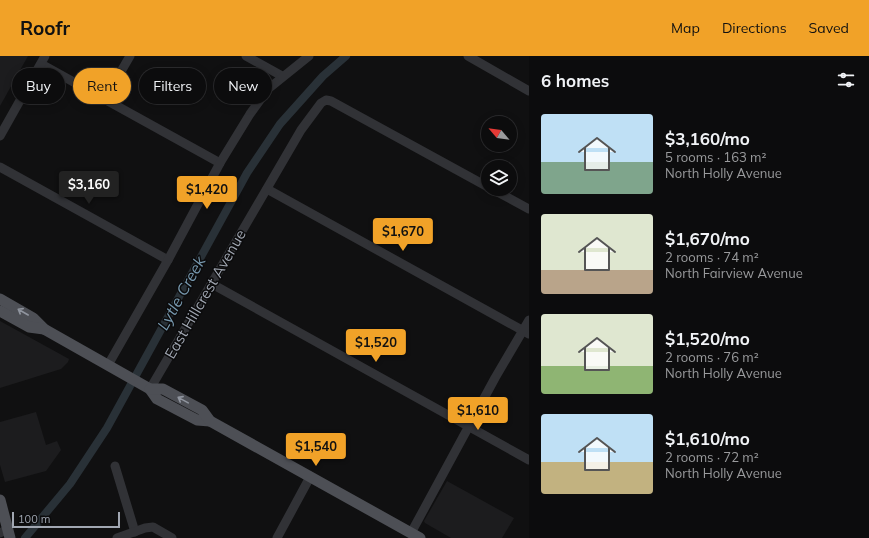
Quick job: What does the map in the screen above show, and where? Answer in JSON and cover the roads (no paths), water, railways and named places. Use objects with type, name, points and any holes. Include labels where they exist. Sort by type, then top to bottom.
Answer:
[{"type":"main road","points":[[0,299],[33,318],[44,329],[150,389],[158,399],[196,420],[210,421],[415,535]]},
{"type":"main road","points":[[0,311],[29,326],[44,329]]},
{"type":"main road","points":[[0,500],[7,535]]},
{"type":"street","points":[[123,68],[130,56]]},
{"type":"street","points":[[246,56],[282,76]]},
{"type":"street","points":[[108,365],[168,260],[220,163],[258,101],[268,88],[308,56]]},
{"type":"street","points":[[468,56],[479,59],[529,91]]},
{"type":"street","points":[[0,136],[43,60],[73,79]]},
{"type":"street","name":"East Hillcrest Avenue","points":[[150,389],[301,130],[321,103],[326,100],[332,101],[481,183]]},
{"type":"street","points":[[114,104],[220,163]]},
{"type":"street","points":[[0,167],[168,260]]},
{"type":"street","points":[[267,189],[526,332]]},
{"type":"street","points":[[505,196],[529,209]]},
{"type":"street","points":[[212,284],[529,460]]},
{"type":"street","points":[[415,535],[468,427],[526,332],[529,320]]},
{"type":"street","points":[[115,466],[135,532]]},
{"type":"street","points":[[277,538],[310,477]]},
{"type":"street","points":[[117,538],[145,528],[153,528],[172,538]]},
{"type":"waterway","name":"Lytle Creek","points":[[25,538],[70,484],[107,428],[247,173],[280,124],[323,76],[346,56]]}]
